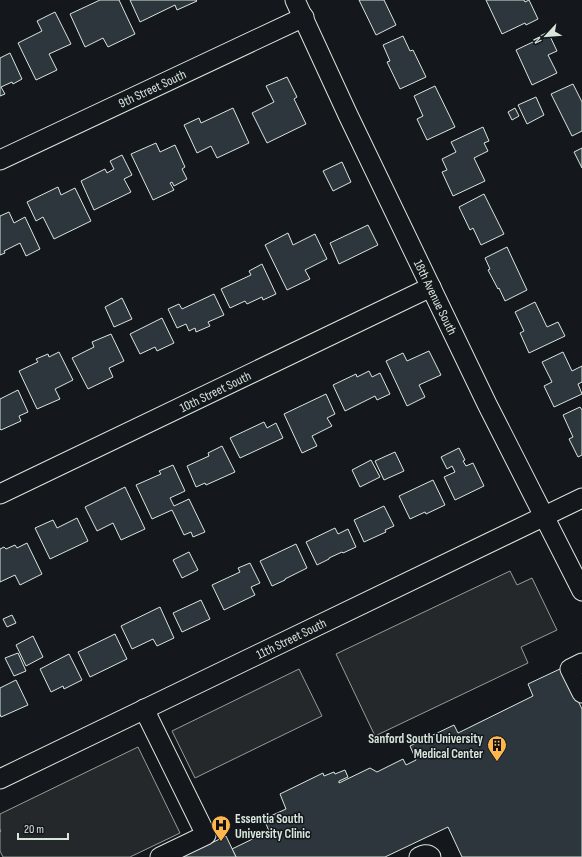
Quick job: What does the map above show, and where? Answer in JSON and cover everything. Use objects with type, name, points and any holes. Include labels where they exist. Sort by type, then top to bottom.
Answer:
[{"type":"street","name":"9th Street South","points":[[0,160],[299,8]]},
{"type":"street","name":"18th Avenue South","points":[[299,8],[348,115],[487,404],[582,591]]},
{"type":"street","name":"10th Street South","points":[[0,494],[431,287]]},
{"type":"street","name":"11th Street South","points":[[0,778],[582,498]]},
{"type":"street","points":[[582,663],[570,669],[582,693]]},
{"type":"street","points":[[144,709],[206,835],[160,857]]},
{"type":"street","points":[[419,857],[429,855],[431,857]]},
{"type":"shaded area","points":[[510,571],[517,585],[532,578],[557,630],[521,647],[528,663],[375,736],[336,654]]},
{"type":"shaded area","points":[[299,669],[322,716],[195,778],[172,731]]},
{"type":"shaded area","points":[[138,747],[180,833],[130,857],[3,857],[0,851],[0,814]]},
{"type":"building","points":[[100,0],[119,0],[135,34],[108,47],[103,38],[85,47],[70,14]]},
{"type":"building","points":[[130,0],[197,1],[177,10],[175,5],[140,22]]},
{"type":"building","points":[[359,0],[384,0],[396,25],[376,35]]},
{"type":"building","points":[[486,0],[524,0],[525,2],[529,0],[538,19],[526,25],[525,23],[502,34]]},
{"type":"building","points":[[55,12],[71,44],[49,54],[57,70],[36,80],[18,43],[42,31],[37,21]]},
{"type":"building","points":[[548,32],[557,51],[548,55],[557,73],[532,85],[516,50],[535,41],[534,39]]},
{"type":"building","points":[[403,36],[410,51],[413,50],[426,77],[400,89],[387,62],[390,61],[383,45]]},
{"type":"building","points":[[10,53],[22,79],[13,84],[12,82],[1,87],[5,94],[0,96],[0,58]]},
{"type":"building","points":[[287,77],[297,97],[294,99],[306,124],[267,143],[252,113],[274,102],[266,86]]},
{"type":"building","points":[[573,84],[582,102],[582,131],[572,136],[551,94]]},
{"type":"building","points":[[435,86],[455,127],[427,140],[417,119],[423,116],[414,96]]},
{"type":"building","points":[[536,97],[544,115],[527,124],[518,105]]},
{"type":"building","points":[[233,108],[249,143],[217,158],[211,146],[197,153],[184,125],[199,118],[201,123]]},
{"type":"building","points":[[515,108],[519,116],[512,120],[508,112]]},
{"type":"building","points":[[483,127],[489,141],[484,143],[488,151],[474,158],[485,181],[453,196],[442,172],[447,170],[442,159],[456,152],[451,142]]},
{"type":"building","points":[[156,143],[160,152],[175,145],[185,167],[182,169],[187,179],[174,186],[172,182],[170,183],[174,190],[153,200],[131,154]]},
{"type":"building","points":[[582,148],[582,168],[574,152]]},
{"type":"building","points":[[122,155],[132,175],[124,179],[131,192],[94,210],[81,181],[105,169],[107,173],[114,169],[110,161]]},
{"type":"building","points":[[342,162],[351,182],[333,191],[323,171]]},
{"type":"building","points":[[58,187],[61,195],[75,188],[91,221],[54,239],[43,217],[36,221],[27,202]]},
{"type":"building","points":[[484,194],[504,234],[481,245],[473,228],[470,230],[459,207]]},
{"type":"building","points":[[9,212],[14,223],[25,217],[40,249],[26,256],[20,243],[4,251],[5,253],[0,255],[0,216]]},
{"type":"building","points":[[368,225],[378,245],[339,264],[330,243]]},
{"type":"building","points":[[288,233],[293,245],[315,234],[327,259],[305,270],[310,279],[287,290],[265,245]]},
{"type":"building","points":[[507,247],[527,290],[505,301],[488,270],[490,269],[485,258]]},
{"type":"building","points":[[262,264],[276,294],[263,300],[262,297],[247,304],[245,301],[230,308],[221,289],[251,275],[249,271]]},
{"type":"building","points":[[214,294],[224,315],[208,322],[210,326],[196,332],[195,328],[189,331],[186,324],[177,328],[168,309],[179,304],[182,309]]},
{"type":"building","points":[[122,298],[132,319],[114,327],[105,307]]},
{"type":"building","points":[[535,302],[547,327],[558,322],[565,336],[529,353],[520,333],[524,331],[515,312]]},
{"type":"building","points":[[162,318],[174,343],[157,351],[155,347],[140,354],[130,334]]},
{"type":"building","points":[[111,334],[124,361],[109,368],[113,377],[88,389],[72,358],[94,347],[92,342]]},
{"type":"building","points":[[429,351],[441,375],[419,385],[425,397],[407,406],[386,361],[403,353],[407,361]]},
{"type":"building","points":[[59,352],[73,380],[55,389],[60,399],[37,409],[19,371],[38,362],[36,359],[48,354],[49,357]]},
{"type":"building","points":[[563,352],[572,371],[582,366],[582,382],[578,384],[582,394],[554,407],[544,386],[552,382],[542,362]]},
{"type":"building","points":[[369,371],[372,377],[380,373],[390,394],[377,400],[375,396],[345,411],[333,385],[356,374],[357,377]]},
{"type":"building","points":[[18,390],[28,412],[19,416],[21,421],[1,430],[0,399]]},
{"type":"building","points":[[326,394],[335,414],[327,418],[332,426],[312,436],[317,446],[302,453],[284,414]]},
{"type":"building","points":[[580,407],[582,410],[582,455],[578,457],[569,439],[573,437],[563,415]]},
{"type":"building","points":[[264,422],[267,428],[276,423],[283,438],[240,458],[230,438]]},
{"type":"building","points":[[222,446],[235,472],[206,485],[205,483],[196,487],[187,466],[209,456],[208,453]]},
{"type":"building","points":[[459,448],[465,460],[463,461],[466,466],[473,463],[484,486],[455,500],[444,477],[455,472],[452,466],[447,469],[441,457]]},
{"type":"building","points":[[395,452],[404,471],[384,480],[375,461]]},
{"type":"building","points":[[371,460],[380,477],[360,487],[352,470]]},
{"type":"building","points":[[173,465],[185,491],[170,498],[174,506],[189,499],[205,532],[193,537],[191,532],[184,535],[172,510],[152,519],[136,485],[161,474],[159,471]]},
{"type":"building","points":[[433,480],[445,505],[426,514],[425,512],[410,519],[399,496]]},
{"type":"building","points":[[125,487],[145,529],[121,540],[113,523],[97,531],[85,507]]},
{"type":"building","points":[[384,506],[394,526],[385,530],[386,532],[364,542],[354,520]]},
{"type":"building","points":[[77,518],[88,541],[50,559],[35,528],[53,520],[57,528]]},
{"type":"building","points":[[335,528],[338,534],[348,529],[356,547],[329,558],[317,565],[306,542]]},
{"type":"building","points":[[27,543],[42,574],[20,585],[15,575],[0,582],[0,549],[4,547],[6,549],[15,545],[17,548]]},
{"type":"building","points":[[296,544],[307,568],[272,586],[260,561]]},
{"type":"building","points":[[189,552],[198,570],[182,578],[173,560]]},
{"type":"building","points":[[250,563],[260,583],[251,587],[255,595],[224,610],[212,585],[240,572],[238,568]]},
{"type":"building","points":[[201,600],[210,619],[182,632],[173,613]]},
{"type":"building","points":[[160,607],[174,638],[157,646],[153,639],[132,649],[121,626]]},
{"type":"building","points":[[12,615],[16,623],[7,627],[3,619]]},
{"type":"building","points":[[115,634],[127,659],[90,677],[78,652]]},
{"type":"building","points":[[33,636],[43,657],[26,666],[16,645]]},
{"type":"building","points":[[18,653],[26,671],[14,676],[5,658]]},
{"type":"building","points":[[69,654],[82,680],[64,689],[63,686],[51,692],[40,669]]},
{"type":"building","name":"Sanford South University Medical Center","points":[[562,668],[582,709],[582,857],[462,857],[448,827],[385,857],[236,857],[232,849],[269,831],[264,819],[286,809],[280,794],[323,773],[324,776],[345,770],[348,777],[339,781],[339,783],[370,768],[377,772],[403,759],[406,765],[416,760],[410,746],[454,725],[458,733],[533,696],[528,684]]},
{"type":"building","points":[[16,680],[28,705],[1,717],[0,688]]},
{"type":"building","name":"Essentia South University Clinic","points":[[226,836],[236,857],[182,857]]},
{"type":"place","name":"Sanford South University Medical Center","points":[[497,762]]},
{"type":"place","name":"Essentia South University Clinic","points":[[221,842]]}]
